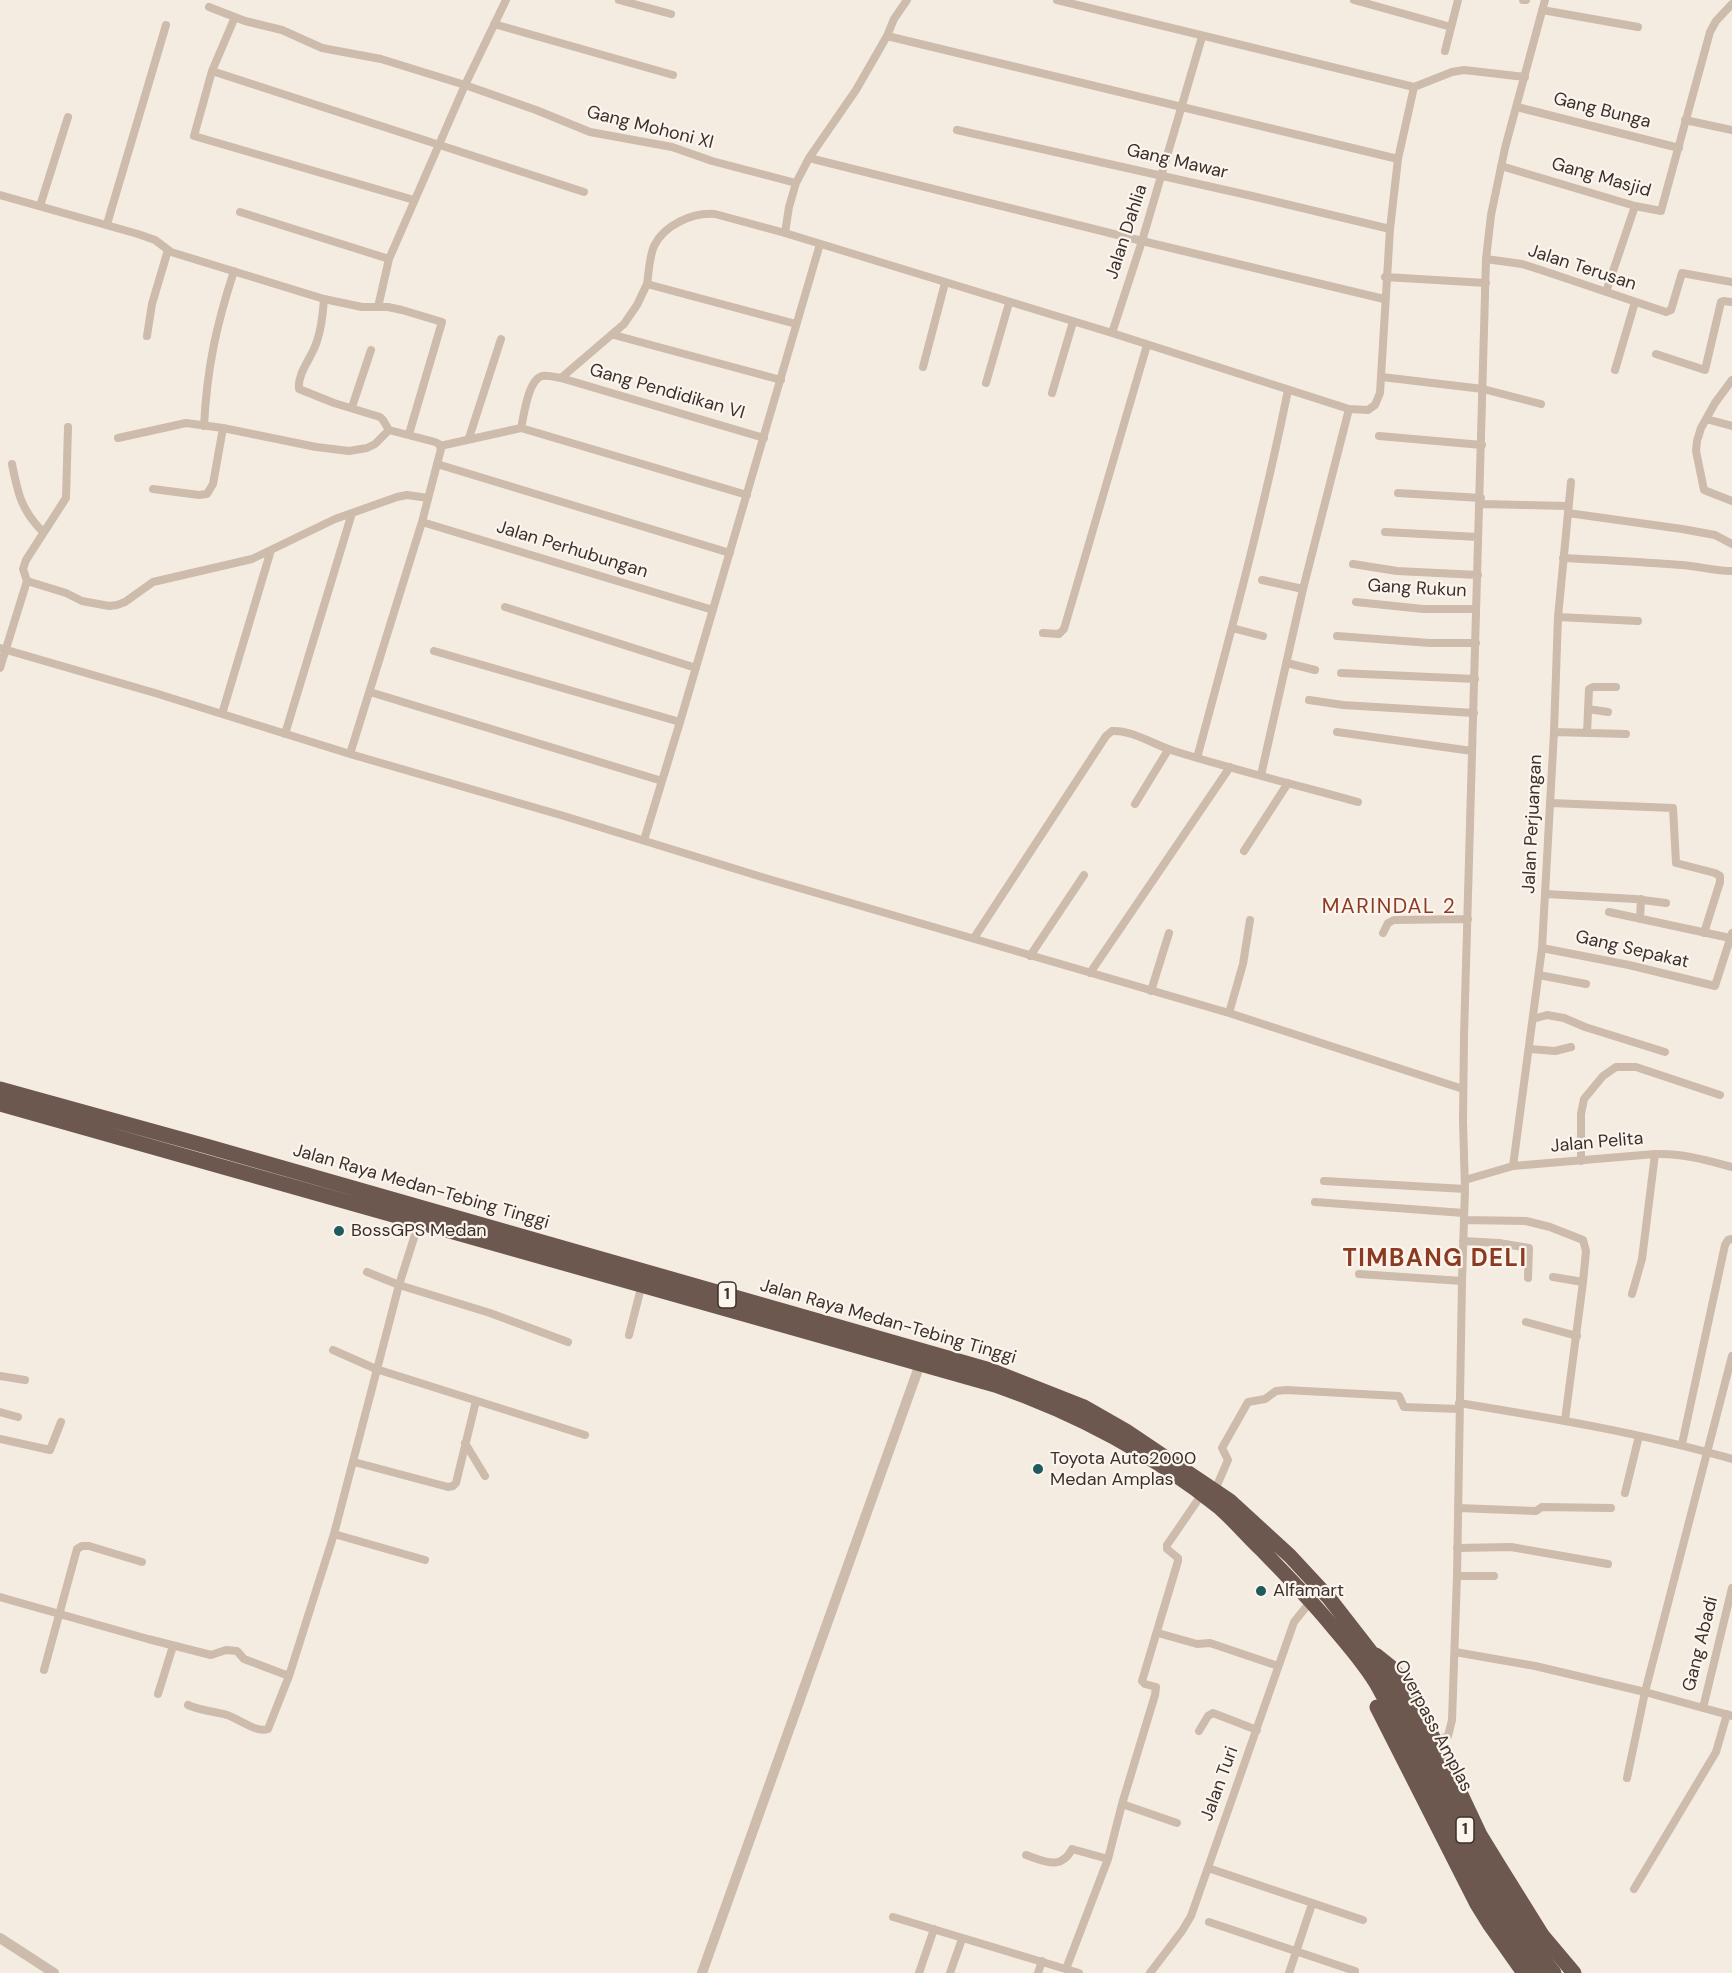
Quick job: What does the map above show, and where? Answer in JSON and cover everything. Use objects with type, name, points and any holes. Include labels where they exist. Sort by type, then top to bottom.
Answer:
[{"type":"highway","name":"Jalan Raya Medan-Tebing Tinggi","points":[[0,1089],[195,1142],[990,1370],[1075,1403],[1126,1431],[1208,1492],[1222,1510],[1311,1601],[1355,1654]]},
{"type":"highway","name":"Jalan Raya Medan-Tebing Tinggi","points":[[0,1104],[995,1385],[1066,1412],[1208,1492],[1230,1501],[1290,1556],[1329,1599],[1371,1652]]},
{"type":"highway","name":"Overpass Amplas","points":[[1371,1652],[1383,1684],[1461,1851],[1527,1960],[1538,1973]]},
{"type":"highway","points":[[1371,1652],[1391,1667],[1401,1679],[1435,1742],[1480,1835],[1542,1935],[1574,1973]]},
{"type":"highway","name":"Overpass Amplas","points":[[1355,1654],[1383,1684],[1439,1774],[1484,1866],[1537,1952],[1554,1973]]},
{"type":"highway","points":[[1355,1654],[1378,1708],[1447,1846],[1490,1925],[1524,1973]]},
{"type":"street","points":[[378,307],[389,259],[465,85],[506,0]]},
{"type":"street","points":[[619,0],[671,14]]},
{"type":"street","points":[[785,233],[796,183],[809,158],[856,90],[894,19],[908,0]]},
{"type":"street","points":[[1057,0],[1414,87],[1452,72],[1464,70],[1526,77]]},
{"type":"street","points":[[1354,0],[1451,27]]},
{"type":"street","points":[[1444,51],[1458,0]]},
{"type":"street","points":[[1435,1742],[1448,1736],[1452,1720],[1455,1652],[1465,1185],[1463,1089],[1486,259],[1491,214],[1501,166],[1545,0]]},
{"type":"street","points":[[1679,148],[1684,120],[1710,32],[1716,21],[1732,4]]},
{"type":"street","name":"Gang Mohoni XI","points":[[209,8],[282,30],[322,48],[381,59],[465,85],[590,132],[672,147],[712,161],[796,183]]},
{"type":"street","points":[[1542,10],[1638,27]]},
{"type":"street","points":[[235,17],[212,71],[194,136],[414,200]]},
{"type":"street","points":[[494,24],[674,75]]},
{"type":"street","points":[[107,224],[166,25]]},
{"type":"street","points":[[886,36],[1398,159]]},
{"type":"street","name":"Jalan Dahlia","points":[[1112,333],[1143,242],[1202,37]]},
{"type":"street","points":[[212,71],[584,192]]},
{"type":"street","points":[[521,428],[529,392],[536,380],[546,376],[561,378],[614,335],[630,317],[647,284],[654,246],[660,237],[673,226],[693,215],[715,214],[785,233],[1112,333],[1349,409],[1368,410],[1375,405],[1380,393],[1390,229],[1398,159],[1414,87]]},
{"type":"street","name":"Gang Bunga","points":[[1517,107],[1679,148]]},
{"type":"street","points":[[40,206],[68,117]]},
{"type":"street","points":[[1684,120],[1732,130]]},
{"type":"street","name":"Gang Mawar","points":[[957,129],[1390,229]]},
{"type":"street","name":"Gang Masjid","points":[[1501,166],[1660,212],[1663,210],[1679,148]]},
{"type":"street","points":[[809,158],[1143,242],[1384,299]]},
{"type":"street","points":[[0,195],[107,224],[147,237],[168,250],[324,299],[362,307],[402,310],[442,322],[409,434]]},
{"type":"street","points":[[1606,292],[1635,206]]},
{"type":"street","points":[[240,212],[389,259]]},
{"type":"street","points":[[644,840],[820,244]]},
{"type":"street","points":[[147,336],[152,304],[168,250]]},
{"type":"street","name":"Jalan Terusan","points":[[1486,259],[1522,264],[1666,312],[1671,310],[1682,273],[1732,282]]},
{"type":"street","points":[[204,426],[206,388],[213,342],[234,271]]},
{"type":"street","points":[[1386,277],[1486,283]]},
{"type":"street","points":[[923,367],[945,283]]},
{"type":"street","points":[[647,284],[796,324]]},
{"type":"street","points":[[324,299],[317,344],[298,387],[334,403],[380,417],[389,430],[435,442],[440,446]]},
{"type":"street","points":[[1615,370],[1635,302]]},
{"type":"street","points":[[1656,354],[1705,370],[1721,302],[1732,302]]},
{"type":"street","points":[[986,383],[1010,303]]},
{"type":"street","points":[[1052,393],[1073,322]]},
{"type":"street","points":[[614,335],[781,380]]},
{"type":"street","points":[[469,438],[501,339]]},
{"type":"street","points":[[1043,633],[1059,633],[1064,630],[1147,345]]},
{"type":"street","points":[[352,407],[371,350]]},
{"type":"street","points":[[1382,377],[1483,389],[1541,404]]},
{"type":"street","name":"Gang Pendidikan VI","points":[[561,378],[764,438]]},
{"type":"street","points":[[1732,380],[1701,428],[1696,451],[1701,484],[1707,492],[1732,501]]},
{"type":"street","points":[[1197,758],[1271,477],[1288,390]]},
{"type":"street","points":[[1261,775],[1303,589],[1349,409]]},
{"type":"street","points":[[1706,419],[1732,426]]},
{"type":"street","points":[[118,438],[186,423],[223,428],[315,447],[349,451],[375,444],[389,430]]},
{"type":"street","points":[[0,668],[3,649],[16,621],[27,582],[23,574],[24,564],[66,498],[68,427]]},
{"type":"street","points":[[153,489],[207,494],[213,484],[223,428]]},
{"type":"street","points":[[440,446],[521,428],[747,495]]},
{"type":"street","points":[[1380,436],[1482,445]]},
{"type":"street","points":[[350,754],[422,522],[440,446]]},
{"type":"street","points":[[12,464],[20,501],[30,518],[43,532]]},
{"type":"street","points":[[437,464],[730,553]]},
{"type":"street","name":"Jalan Perjuangan","points":[[1513,1166],[1542,948],[1551,802],[1558,617],[1571,482]]},
{"type":"street","points":[[1398,493],[1568,509],[1715,535],[1732,544]]},
{"type":"street","points":[[27,582],[66,593],[81,601],[109,606],[125,602],[153,582],[252,559],[309,531],[397,497],[407,495],[428,498]]},
{"type":"street","points":[[285,734],[352,513]]},
{"type":"street","name":"Jalan Perhubungan","points":[[422,522],[713,610]]},
{"type":"street","points":[[1385,532],[1478,537]]},
{"type":"street","points":[[222,714],[271,550]]},
{"type":"street","points":[[1563,558],[1678,565],[1713,571],[1732,571]]},
{"type":"street","points":[[1353,564],[1397,570],[1478,575]]},
{"type":"street","points":[[1262,580],[1303,589]]},
{"type":"street","name":"Gang Rukun","points":[[1356,602],[1423,609],[1476,609]]},
{"type":"street","points":[[505,607],[696,668]]},
{"type":"street","points":[[1558,617],[1638,621]]},
{"type":"street","points":[[1232,628],[1263,636]]},
{"type":"street","points":[[1337,636],[1430,643],[1476,643]]},
{"type":"street","points":[[3,649],[1030,956],[1229,1013],[1463,1089]]},
{"type":"street","points":[[434,651],[680,722]]},
{"type":"street","points":[[1287,663],[1315,670]]},
{"type":"street","points":[[1341,673],[1475,679]]},
{"type":"street","points":[[1587,732],[1590,688],[1616,687]]},
{"type":"street","points":[[370,692],[662,781]]},
{"type":"street","points":[[1309,700],[1343,705],[1474,713]]},
{"type":"street","points":[[1588,710],[1608,712]]},
{"type":"street","points":[[974,938],[1109,733],[1116,730],[1168,750],[1358,802]]},
{"type":"street","points":[[1337,732],[1472,751]]},
{"type":"street","points":[[1554,732],[1626,734]]},
{"type":"street","points":[[1135,804],[1168,750]]},
{"type":"street","points":[[1090,973],[1230,768]]},
{"type":"street","points":[[1244,851],[1288,783]]},
{"type":"street","points":[[1551,802],[1673,808],[1676,863],[1720,876],[1704,933]]},
{"type":"street","points":[[1030,956],[1084,875]]},
{"type":"street","points":[[1545,894],[1641,899],[1666,903]]},
{"type":"street","points":[[1640,919],[1641,899]]},
{"type":"street","points":[[1609,912],[1704,933],[1731,935]]},
{"type":"street","points":[[1383,933],[1388,923],[1394,920],[1468,919]]},
{"type":"street","points":[[1229,1013],[1243,964],[1250,921]]},
{"type":"street","points":[[1151,991],[1169,933]]},
{"type":"street","name":"Gang Sepakat","points":[[1542,948],[1629,965],[1715,986],[1731,935]]},
{"type":"street","points":[[1539,975],[1586,984]]},
{"type":"street","points":[[1533,1018],[1547,1015],[1564,1018],[1585,1027],[1665,1052]]},
{"type":"street","points":[[1530,1048],[1555,1051],[1571,1047]]},
{"type":"street","points":[[1581,1161],[1581,1114],[1584,1099],[1603,1076],[1616,1067],[1636,1067],[1720,1095]]},
{"type":"street","points":[[1632,1294],[1642,1259],[1655,1154]]},
{"type":"street","name":"Jalan Pelita","points":[[1324,1181],[1465,1185],[1513,1166],[1655,1154],[1690,1156],[1732,1167]]},
{"type":"street","points":[[1315,1202],[1526,1221],[1580,1237],[1586,1251],[1577,1336],[1564,1420]]},
{"type":"street","points":[[188,1706],[226,1715],[261,1730],[267,1730],[289,1676],[334,1534],[376,1369],[419,1222]]},
{"type":"street","points":[[1682,1444],[1725,1245],[1728,1240],[1732,1239]]},
{"type":"street","points":[[1463,1241],[1529,1248],[1528,1278]]},
{"type":"street","points":[[367,1272],[568,1342]]},
{"type":"street","points":[[1359,1274],[1462,1281]]},
{"type":"street","points":[[1553,1277],[1583,1282]]},
{"type":"street","points":[[629,1335],[642,1284]]},
{"type":"street","points":[[1526,1322],[1577,1336]]},
{"type":"street","points":[[333,1350],[376,1369],[585,1435]]},
{"type":"street","points":[[1627,1778],[1645,1692],[1732,1356]]},
{"type":"street","points":[[702,1973],[920,1364]]},
{"type":"street","points":[[0,1376],[25,1380]]},
{"type":"street","points":[[1066,1969],[1108,1859],[1156,1687],[1142,1681],[1178,1561],[1178,1558],[1167,1549],[1167,1545],[1208,1492],[1228,1460],[1221,1448],[1248,1402],[1265,1399],[1276,1391],[1286,1390],[1399,1396],[1404,1407],[1459,1406],[1564,1420],[1682,1444],[1732,1459]]},
{"type":"street","points":[[354,1462],[451,1487],[456,1483],[476,1401]]},
{"type":"street","points":[[0,1412],[18,1417]]},
{"type":"street","points":[[0,1439],[50,1450],[61,1422]]},
{"type":"street","points":[[1625,1493],[1639,1436]]},
{"type":"street","points":[[465,1443],[485,1476]]},
{"type":"street","points":[[1458,1508],[1536,1511],[1542,1508],[1611,1508]]},
{"type":"street","points":[[334,1534],[425,1560]]},
{"type":"street","points":[[44,1670],[75,1552],[79,1547],[89,1546],[142,1562]]},
{"type":"street","points":[[1457,1548],[1519,1548],[1608,1564]]},
{"type":"street","points":[[1457,1576],[1494,1576]]},
{"type":"street","name":"Gang Abadi","points":[[1703,1708],[1732,1588]]},
{"type":"street","points":[[0,1597],[211,1655],[226,1650],[237,1651],[244,1659],[289,1676]]},
{"type":"street","name":"Jalan Turi","points":[[1154,1972],[1191,1916],[1294,1622],[1311,1601]]},
{"type":"street","points":[[1158,1633],[1197,1644],[1210,1643],[1278,1666]]},
{"type":"street","points":[[158,1694],[173,1646]]},
{"type":"street","points":[[1455,1652],[1535,1666],[1729,1715],[1716,1752],[1634,1889]]},
{"type":"street","points":[[1199,1731],[1208,1716],[1213,1713],[1257,1730]]},
{"type":"street","points":[[1122,1804],[1177,1822]]},
{"type":"street","points":[[1026,1855],[1057,1863],[1068,1857],[1072,1849],[1108,1859]]},
{"type":"street","points":[[1208,1868],[1363,1920]]},
{"type":"street","points":[[1289,1973],[1312,1904]]},
{"type":"street","points":[[893,1917],[1079,1973]]},
{"type":"street","points":[[1209,1922],[1355,1971]]},
{"type":"street","points":[[919,1973],[934,1929]]},
{"type":"street","points":[[0,1938],[54,1973]]},
{"type":"street","points":[[950,1973],[962,1939]]},
{"type":"street","points":[[1038,1973],[1042,1961]]},
{"type":"place","name":"BossGPS Medan","points":[[339,1231]]},
{"type":"place","name":"Toyota Auto2000 Medan Amplas","points":[[1038,1469]]},
{"type":"place","name":"Alfamart","points":[[1261,1591]]},
{"type":"district","name":"MARINDAL 2","points":[[1389,907]]},
{"type":"district","name":"TIMBANG DELI","points":[[1435,1260]]}]
